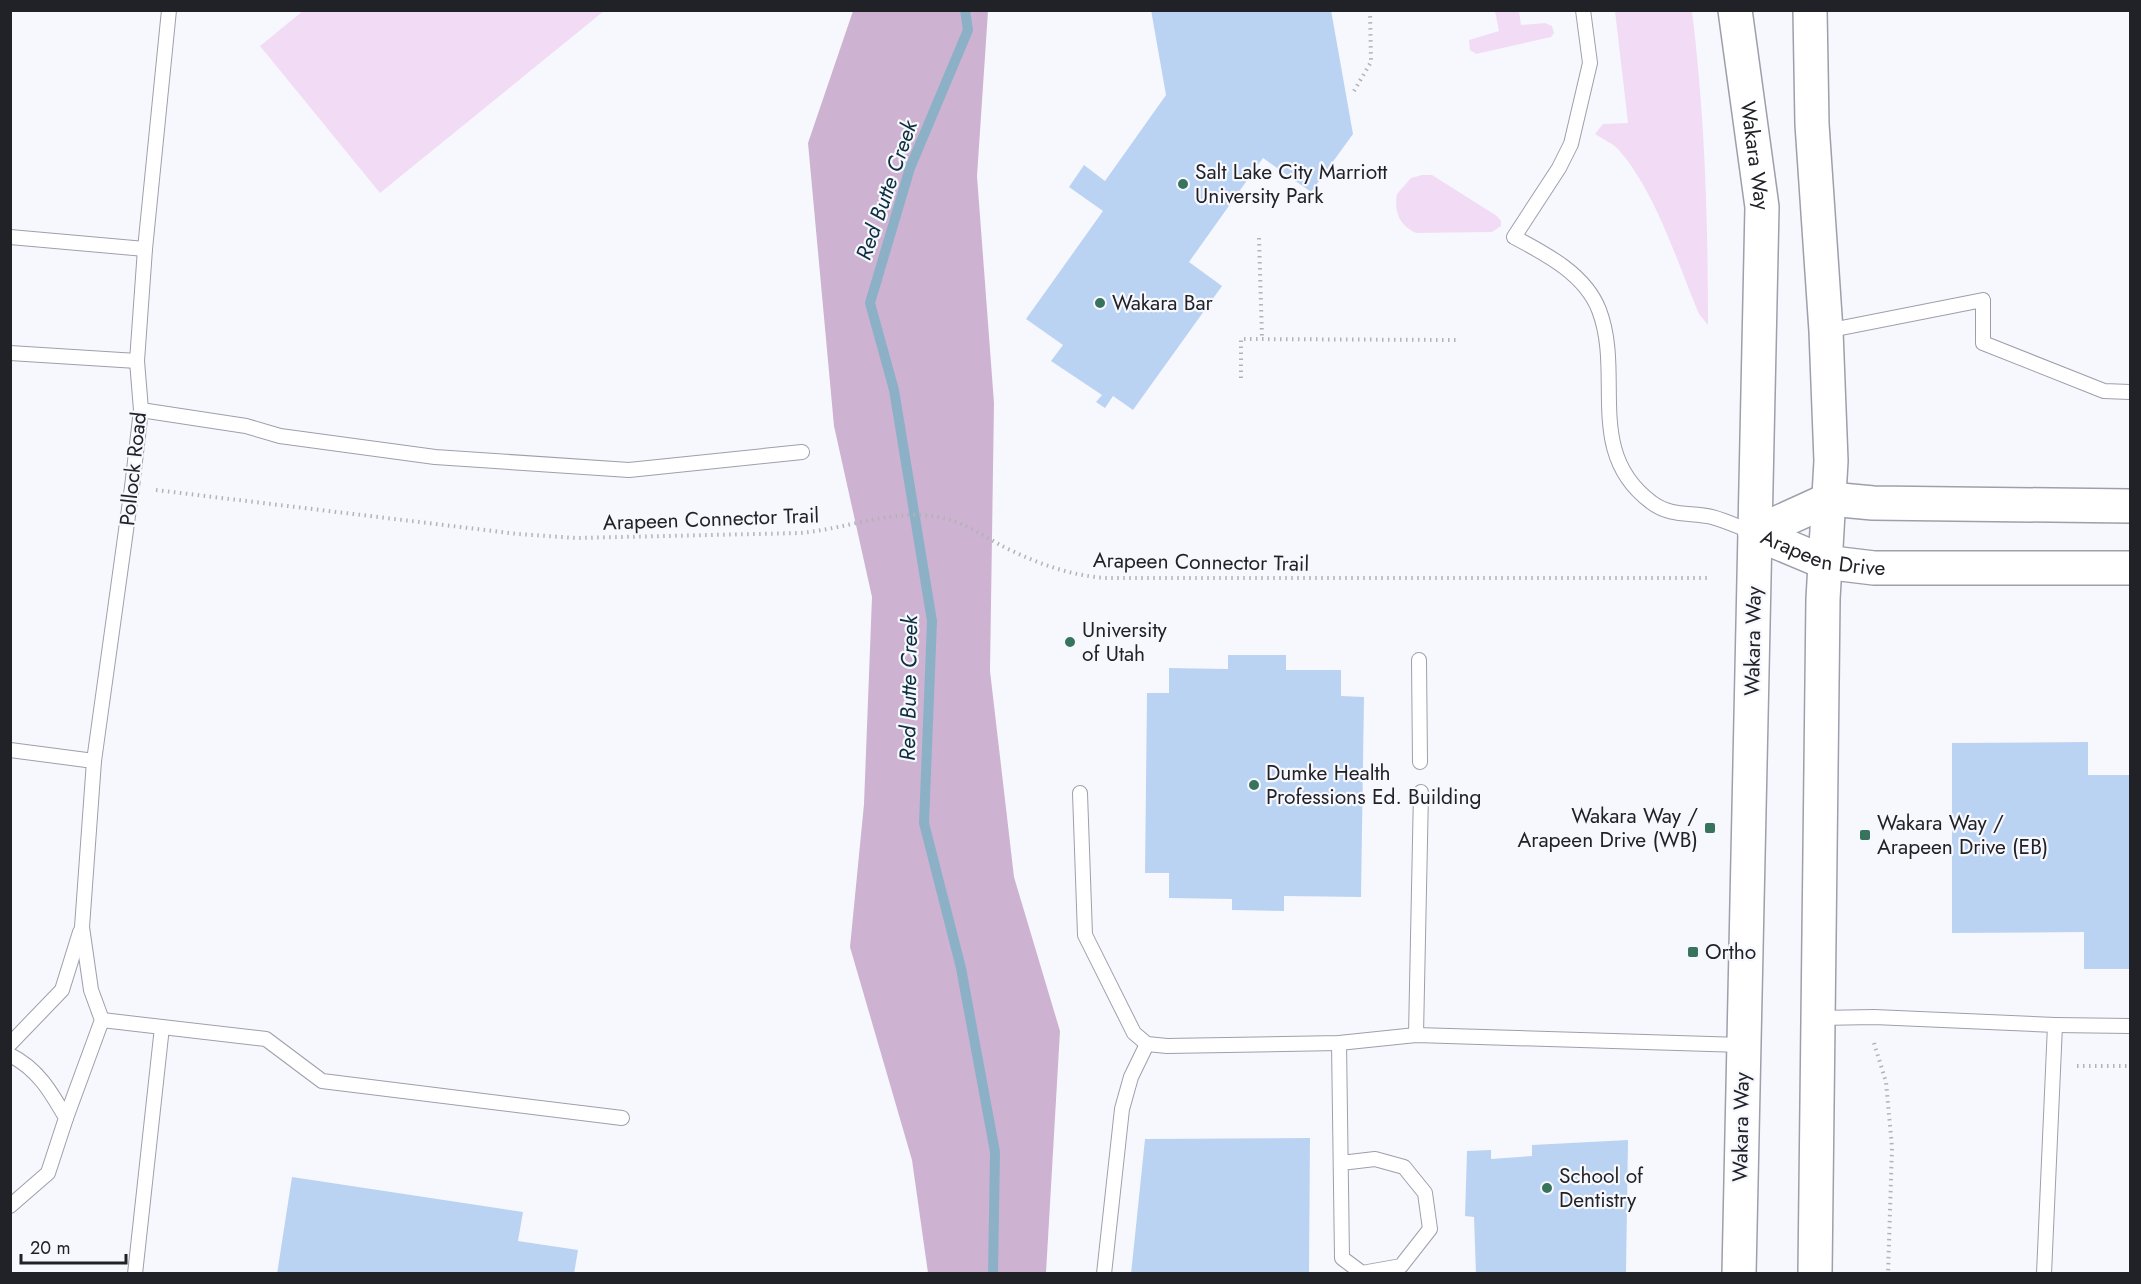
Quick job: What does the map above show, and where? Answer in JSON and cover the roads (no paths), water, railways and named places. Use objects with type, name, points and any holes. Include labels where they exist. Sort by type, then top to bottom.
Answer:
[{"type":"street","name":"Wakara Way","points":[[1735,10],[1762,207],[1742,1045],[1739,1274]]},
{"type":"street","points":[[1810,10],[1812,124],[1826,331],[1830,499],[1824,562],[1815,1274]]},
{"type":"street","name":"Arapeen Drive","points":[[1755,533],[1830,499],[1873,503],[2130,506]]},
{"type":"street","name":"Arapeen Drive","points":[[1755,533],[1824,562],[1874,568],[2130,568]]},
{"type":"lane","name":"Pollock Road","points":[[82,927],[94,761],[141,410],[137,361],[145,249],[169,10]]},
{"type":"lane","points":[[1583,10],[1590,63],[1571,144],[1559,168],[1514,237],[1562,264],[1588,292],[1599,309],[1604,328],[1610,433],[1617,457],[1639,491],[1651,502],[1668,512],[1712,517],[1755,533]]},
{"type":"lane","points":[[10,237],[145,249]]},
{"type":"lane","points":[[1826,331],[1983,300],[1983,343],[2104,391],[2130,392]]},
{"type":"lane","points":[[10,353],[137,361]]},
{"type":"lane","points":[[141,410],[246,426],[280,436],[435,457],[629,470],[802,452]]},
{"type":"lane","points":[[1419,660],[1420,762]]},
{"type":"lane","points":[[10,750],[94,761]]},
{"type":"lane","points":[[1416,1035],[1421,792]]},
{"type":"lane","points":[[1080,793],[1085,935],[1134,1033],[1147,1044],[1167,1046],[1339,1043],[1416,1035],[1742,1045]]},
{"type":"lane","points":[[10,1206],[48,1173],[102,1020],[91,990],[82,927]]},
{"type":"lane","points":[[10,1044],[62,990],[82,927]]},
{"type":"lane","points":[[1819,1018],[1874,1017],[2130,1026]]},
{"type":"lane","points":[[102,1020],[266,1039],[322,1081],[622,1118]]},
{"type":"lane","points":[[2044,1274],[2055,1025]]},
{"type":"lane","points":[[135,1274],[162,1027]]},
{"type":"lane","points":[[1339,1043],[1342,1258],[1362,1273],[1401,1266],[1430,1229],[1425,1193],[1404,1167],[1374,1159],[1341,1163]]},
{"type":"lane","points":[[1104,1274],[1122,1109],[1131,1077],[1147,1044]]},
{"type":"lane","points":[[10,1055],[21,1060],[47,1084],[66,1118]]},
{"type":"waterway","name":"Red Butte Creek","points":[[965,10],[968,30],[910,168],[870,303],[894,390],[932,621],[924,823],[961,968],[995,1152],[993,1274]]},
{"type":"place","name":"Salt Lake City Marriott University Park","points":[[1183,184]]},
{"type":"place","name":"Wakara Bar","points":[[1100,303]]},
{"type":"place","name":"University of Utah","points":[[1070,642]]},
{"type":"place","name":"Dumke Health Professions Ed. Building","points":[[1254,785]]},
{"type":"place","name":"Wakara Way / Arapeen Drive (WB)","points":[[1710,828]]},
{"type":"place","name":"Wakara Way / Arapeen Drive (EB)","points":[[1865,835]]},
{"type":"place","name":"Ortho","points":[[1693,952]]},
{"type":"place","name":"School of Dentistry","points":[[1547,1188]]}]
